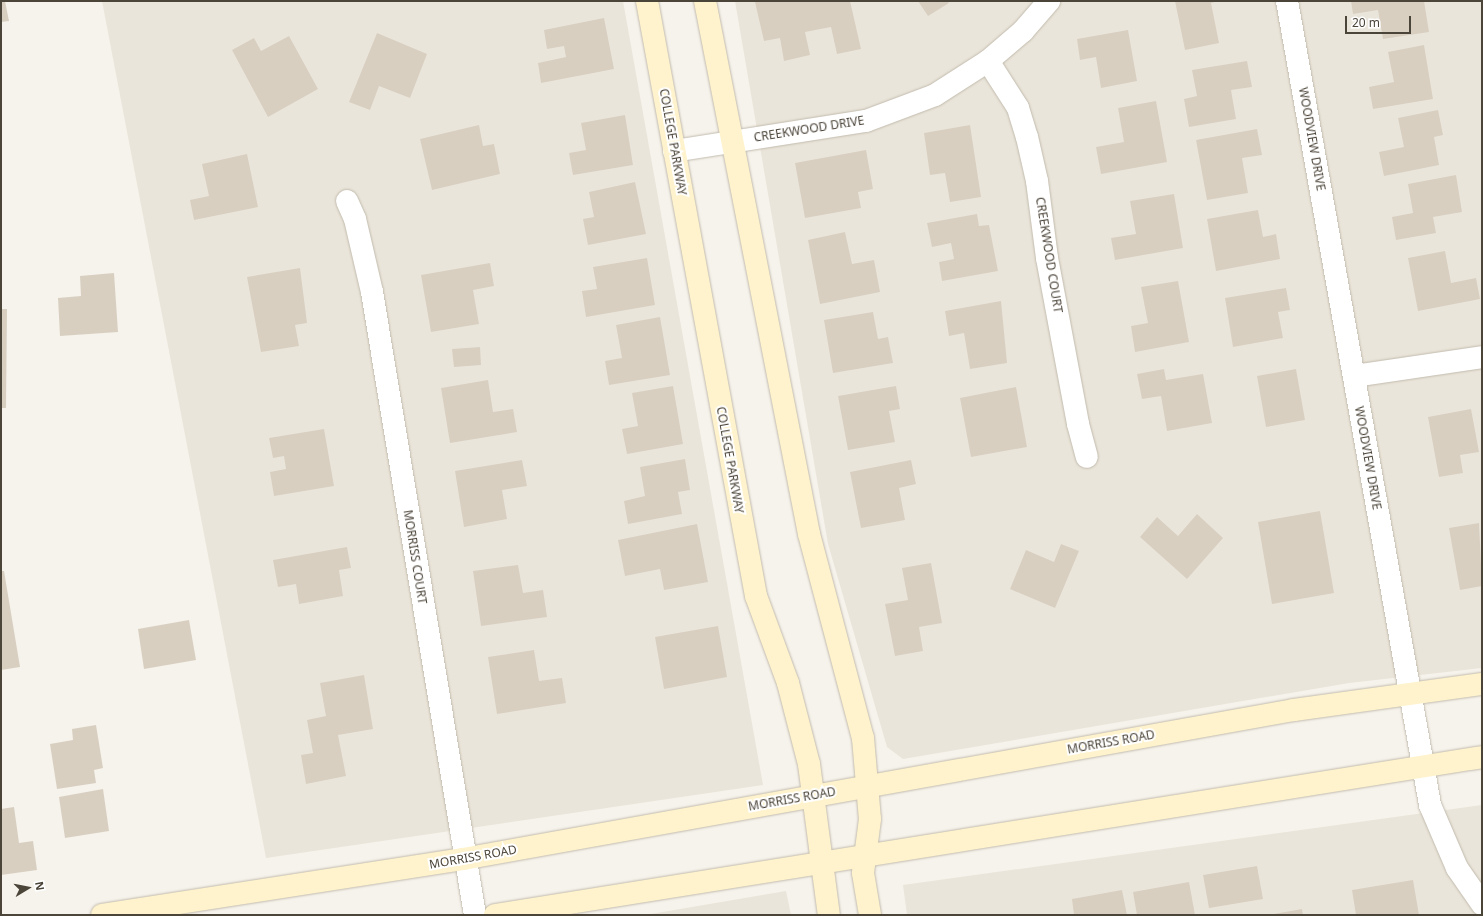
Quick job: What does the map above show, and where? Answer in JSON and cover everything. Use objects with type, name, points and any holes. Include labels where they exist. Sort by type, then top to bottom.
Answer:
[{"type":"main road","name":"COLLEGE PARKWAY","points":[[647,1],[756,596],[788,683],[806,748],[820,861],[829,915]]},
{"type":"main road","points":[[705,1],[809,534],[852,692],[868,785],[870,819],[863,873],[870,915]]},
{"type":"main road","name":"MORRISS ROAD","points":[[102,915],[463,860],[868,785],[1294,710],[1482,684]]},
{"type":"main road","points":[[495,915],[820,861],[865,858],[1482,757]]},
{"type":"street","name":"CREEKWOOD DRIVE","points":[[674,151],[732,140],[866,121],[935,95],[988,61],[1022,31],[1049,1]]},
{"type":"street","name":"WOODVIEW DRIVE","points":[[1287,1],[1430,805],[1442,839],[1482,904]]},
{"type":"street","name":"CREEKWOOD COURT","points":[[988,61],[1018,108],[1027,137],[1037,181],[1047,258],[1078,424],[1087,457]]},
{"type":"street","name":"MORRISS COURT","points":[[347,201],[355,219],[372,292],[463,860],[475,915]]},
{"type":"street","points":[[1354,376],[1482,357]]},
{"type":"shaded area","points":[[102,1],[623,1],[763,785],[266,858]]},
{"type":"shaded area","points":[[735,1],[1482,1],[1482,668],[1349,683],[903,759],[887,747],[828,544]]},
{"type":"shaded area","points":[[1482,805],[1482,915],[907,915],[903,885]]},
{"type":"shaded area","points":[[786,891],[791,915],[645,915]]},
{"type":"building","points":[[1,1],[5,1],[9,21],[1,22]]},
{"type":"building","points":[[850,1],[861,49],[837,54],[831,27],[805,32],[810,55],[784,61],[780,38],[764,41],[755,2]]},
{"type":"building","points":[[918,1],[947,1],[949,3],[928,16]]},
{"type":"building","points":[[1175,1],[1218,1],[1211,3],[1219,43],[1185,50]]},
{"type":"building","points":[[1351,1],[1424,1],[1429,32],[1383,39],[1378,10],[1353,14]]},
{"type":"building","points":[[604,18],[614,69],[541,83],[538,63],[566,57],[564,46],[547,49],[544,30]]},
{"type":"building","points":[[1128,30],[1137,81],[1101,88],[1096,57],[1080,60],[1077,39]]},
{"type":"building","points":[[377,33],[427,54],[410,98],[379,86],[370,110],[349,102]]},
{"type":"building","points":[[289,36],[318,89],[268,117],[232,50],[254,38],[261,51]]},
{"type":"building","points":[[1424,45],[1433,99],[1373,109],[1369,87],[1394,82],[1388,52]]},
{"type":"building","points":[[1247,61],[1252,87],[1231,90],[1236,119],[1189,127],[1184,99],[1197,96],[1192,70]]},
{"type":"building","points":[[1156,101],[1167,162],[1101,174],[1096,147],[1124,142],[1118,108]]},
{"type":"building","points":[[1438,110],[1443,135],[1434,137],[1439,165],[1384,176],[1379,152],[1404,147],[1398,118]]},
{"type":"building","points":[[625,115],[633,165],[573,175],[569,153],[586,150],[581,123]]},
{"type":"building","points":[[479,125],[483,146],[494,144],[500,174],[432,190],[420,139]]},
{"type":"building","points":[[970,125],[981,197],[950,202],[945,173],[930,175],[924,133]]},
{"type":"building","points":[[1257,129],[1262,155],[1242,158],[1248,193],[1207,200],[1196,140]]},
{"type":"building","points":[[866,150],[873,189],[858,192],[861,208],[805,218],[795,163]]},
{"type":"building","points":[[247,154],[258,207],[194,220],[190,200],[209,196],[202,164]]},
{"type":"building","points":[[1456,175],[1462,212],[1433,217],[1436,233],[1396,240],[1392,217],[1413,213],[1408,184]]},
{"type":"building","points":[[635,182],[646,234],[588,245],[583,219],[594,217],[589,192]]},
{"type":"building","points":[[1174,194],[1183,248],[1115,260],[1111,238],[1136,234],[1130,201]]},
{"type":"building","points":[[1258,210],[1263,237],[1276,234],[1280,259],[1216,271],[1207,219]]},
{"type":"building","points":[[977,214],[979,226],[989,225],[998,271],[942,281],[939,262],[954,259],[951,243],[932,247],[927,223]]},
{"type":"building","points":[[845,232],[852,264],[874,260],[880,292],[820,304],[808,240]]},
{"type":"building","points":[[1445,251],[1451,283],[1476,278],[1480,299],[1418,311],[1408,258]]},
{"type":"building","points":[[647,258],[655,305],[586,317],[582,291],[597,289],[593,267]]},
{"type":"building","points":[[490,263],[494,286],[473,290],[479,324],[431,332],[421,275]]},
{"type":"building","points":[[300,268],[307,323],[295,325],[299,346],[261,352],[247,277]]},
{"type":"building","points":[[114,273],[118,332],[60,336],[58,298],[81,296],[80,276]]},
{"type":"building","points":[[1178,281],[1189,342],[1135,352],[1131,326],[1148,323],[1141,287]]},
{"type":"building","points":[[1286,288],[1290,310],[1278,312],[1283,338],[1233,347],[1225,298]]},
{"type":"building","points":[[1001,301],[1007,363],[970,369],[964,333],[949,336],[945,311]]},
{"type":"building","points":[[1,309],[7,309],[6,408],[1,408]]},
{"type":"building","points":[[873,312],[878,339],[888,337],[893,363],[833,373],[824,320]]},
{"type":"building","points":[[660,317],[670,375],[609,385],[605,361],[622,358],[616,325]]},
{"type":"building","points":[[480,347],[481,365],[454,367],[452,349]]},
{"type":"building","points":[[1164,369],[1166,380],[1203,374],[1212,423],[1167,431],[1161,396],[1142,399],[1137,374]]},
{"type":"building","points":[[1296,369],[1305,420],[1266,427],[1257,376]]},
{"type":"building","points":[[488,380],[493,412],[513,409],[517,432],[450,443],[441,388]]},
{"type":"building","points":[[673,386],[683,444],[627,454],[622,429],[638,426],[632,393]]},
{"type":"building","points":[[896,386],[900,409],[889,411],[895,442],[848,450],[838,396]]},
{"type":"building","points":[[1016,387],[1027,447],[971,457],[960,398]]},
{"type":"building","points":[[1471,409],[1479,452],[1460,455],[1463,473],[1439,477],[1428,417]]},
{"type":"building","points":[[324,429],[334,486],[274,496],[270,472],[286,469],[284,456],[273,458],[269,438]]},
{"type":"building","points":[[685,459],[690,490],[678,492],[682,514],[628,524],[624,501],[645,496],[640,467]]},
{"type":"building","points":[[522,460],[527,486],[502,490],[507,519],[464,527],[455,471]]},
{"type":"building","points":[[911,460],[916,484],[899,488],[905,520],[861,528],[850,472]]},
{"type":"building","points":[[1320,511],[1334,593],[1272,604],[1258,522]]},
{"type":"building","points":[[1197,514],[1223,538],[1187,579],[1140,537],[1157,517],[1178,536]]},
{"type":"building","points":[[1479,523],[1482,586],[1460,590],[1449,528]]},
{"type":"building","points":[[697,524],[708,582],[664,590],[660,569],[625,576],[618,540]]},
{"type":"building","points":[[1061,544],[1079,551],[1055,608],[1010,589],[1026,550],[1054,562]]},
{"type":"building","points":[[347,547],[351,568],[339,570],[343,596],[299,604],[296,584],[278,587],[273,560]]},
{"type":"building","points":[[931,563],[942,623],[919,627],[923,651],[895,656],[885,604],[908,600],[902,568]]},
{"type":"building","points":[[518,565],[523,593],[543,590],[547,617],[481,626],[473,571]]},
{"type":"building","points":[[1,571],[4,571],[20,667],[1,670]]},
{"type":"building","points":[[189,620],[196,660],[144,669],[138,629]]},
{"type":"building","points":[[718,626],[727,677],[664,689],[655,637]]},
{"type":"building","points":[[534,650],[539,681],[562,678],[566,703],[497,714],[488,657]]},
{"type":"building","points":[[364,675],[373,729],[338,735],[346,776],[306,784],[301,755],[313,753],[307,720],[326,716],[320,683]]},
{"type":"building","points":[[96,725],[103,768],[94,770],[96,783],[57,789],[50,744],[73,740],[72,729]]},
{"type":"building","points":[[103,789],[109,831],[65,838],[59,797]]},
{"type":"building","points":[[14,807],[19,843],[33,841],[37,870],[1,875],[1,809]]},
{"type":"building","points":[[1257,866],[1263,899],[1209,908],[1203,875]]},
{"type":"building","points":[[1413,880],[1419,915],[1356,915],[1352,890]]},
{"type":"building","points":[[1189,882],[1195,915],[1137,915],[1133,892]]},
{"type":"building","points":[[1122,890],[1127,915],[1074,915],[1072,899]]},
{"type":"building","points":[[1302,909],[1303,915],[1274,915],[1274,914]]}]
